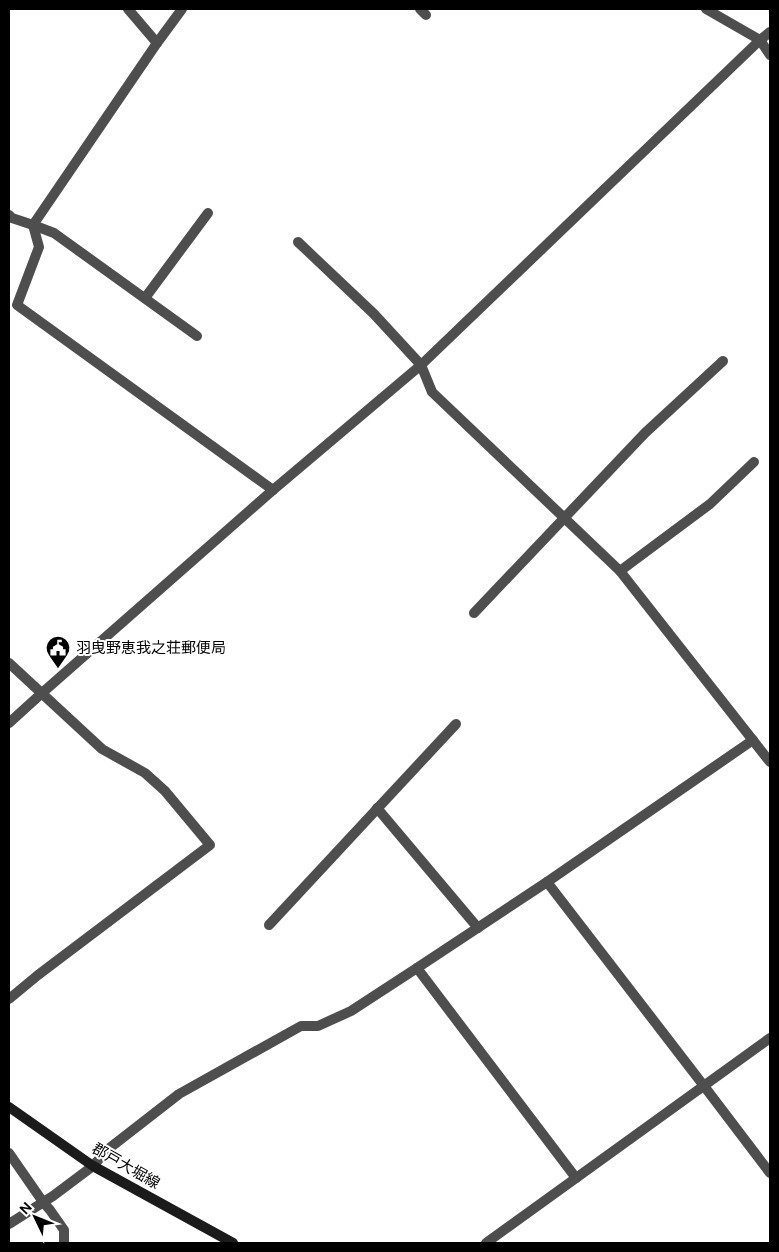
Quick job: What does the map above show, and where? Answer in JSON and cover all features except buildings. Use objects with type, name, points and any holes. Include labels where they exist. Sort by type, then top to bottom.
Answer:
[{"type":"main road","name":"郡戸大堀線","points":[[9,1107],[93,1166],[233,1243]]},
{"type":"street","points":[[128,9],[156,43]]},
{"type":"street","points":[[182,9],[156,43],[33,225],[39,247],[16,306],[273,490]]},
{"type":"street","points":[[706,9],[760,40],[770,55]]},
{"type":"street","points":[[9,724],[42,692],[273,490],[421,365],[770,32]]},
{"type":"street","points":[[145,298],[208,213]]},
{"type":"street","points":[[9,214],[12,218],[54,233],[197,336]]},
{"type":"street","points":[[298,242],[374,314],[421,365],[432,392],[620,571],[770,762]]},
{"type":"street","points":[[474,613],[645,433],[723,361]]},
{"type":"street","points":[[620,571],[710,504],[754,462]]},
{"type":"street","points":[[9,662],[102,749],[145,772],[165,791],[210,845],[9,999]]},
{"type":"street","points":[[269,925],[456,724]]},
{"type":"street","points":[[9,1224],[53,1196],[93,1166],[106,1150],[178,1094],[301,1026],[318,1026],[351,1011],[547,882],[753,740]]},
{"type":"street","points":[[378,808],[478,928]]},
{"type":"street","points":[[547,882],[770,1173]]},
{"type":"street","points":[[417,968],[576,1178]]},
{"type":"street","points":[[486,1243],[770,1038]]},
{"type":"street","points":[[9,1153],[64,1230],[64,1243]]},
{"type":"place","name":"羽曳野恵我之荘郵便局","points":[[58,669]]}]
